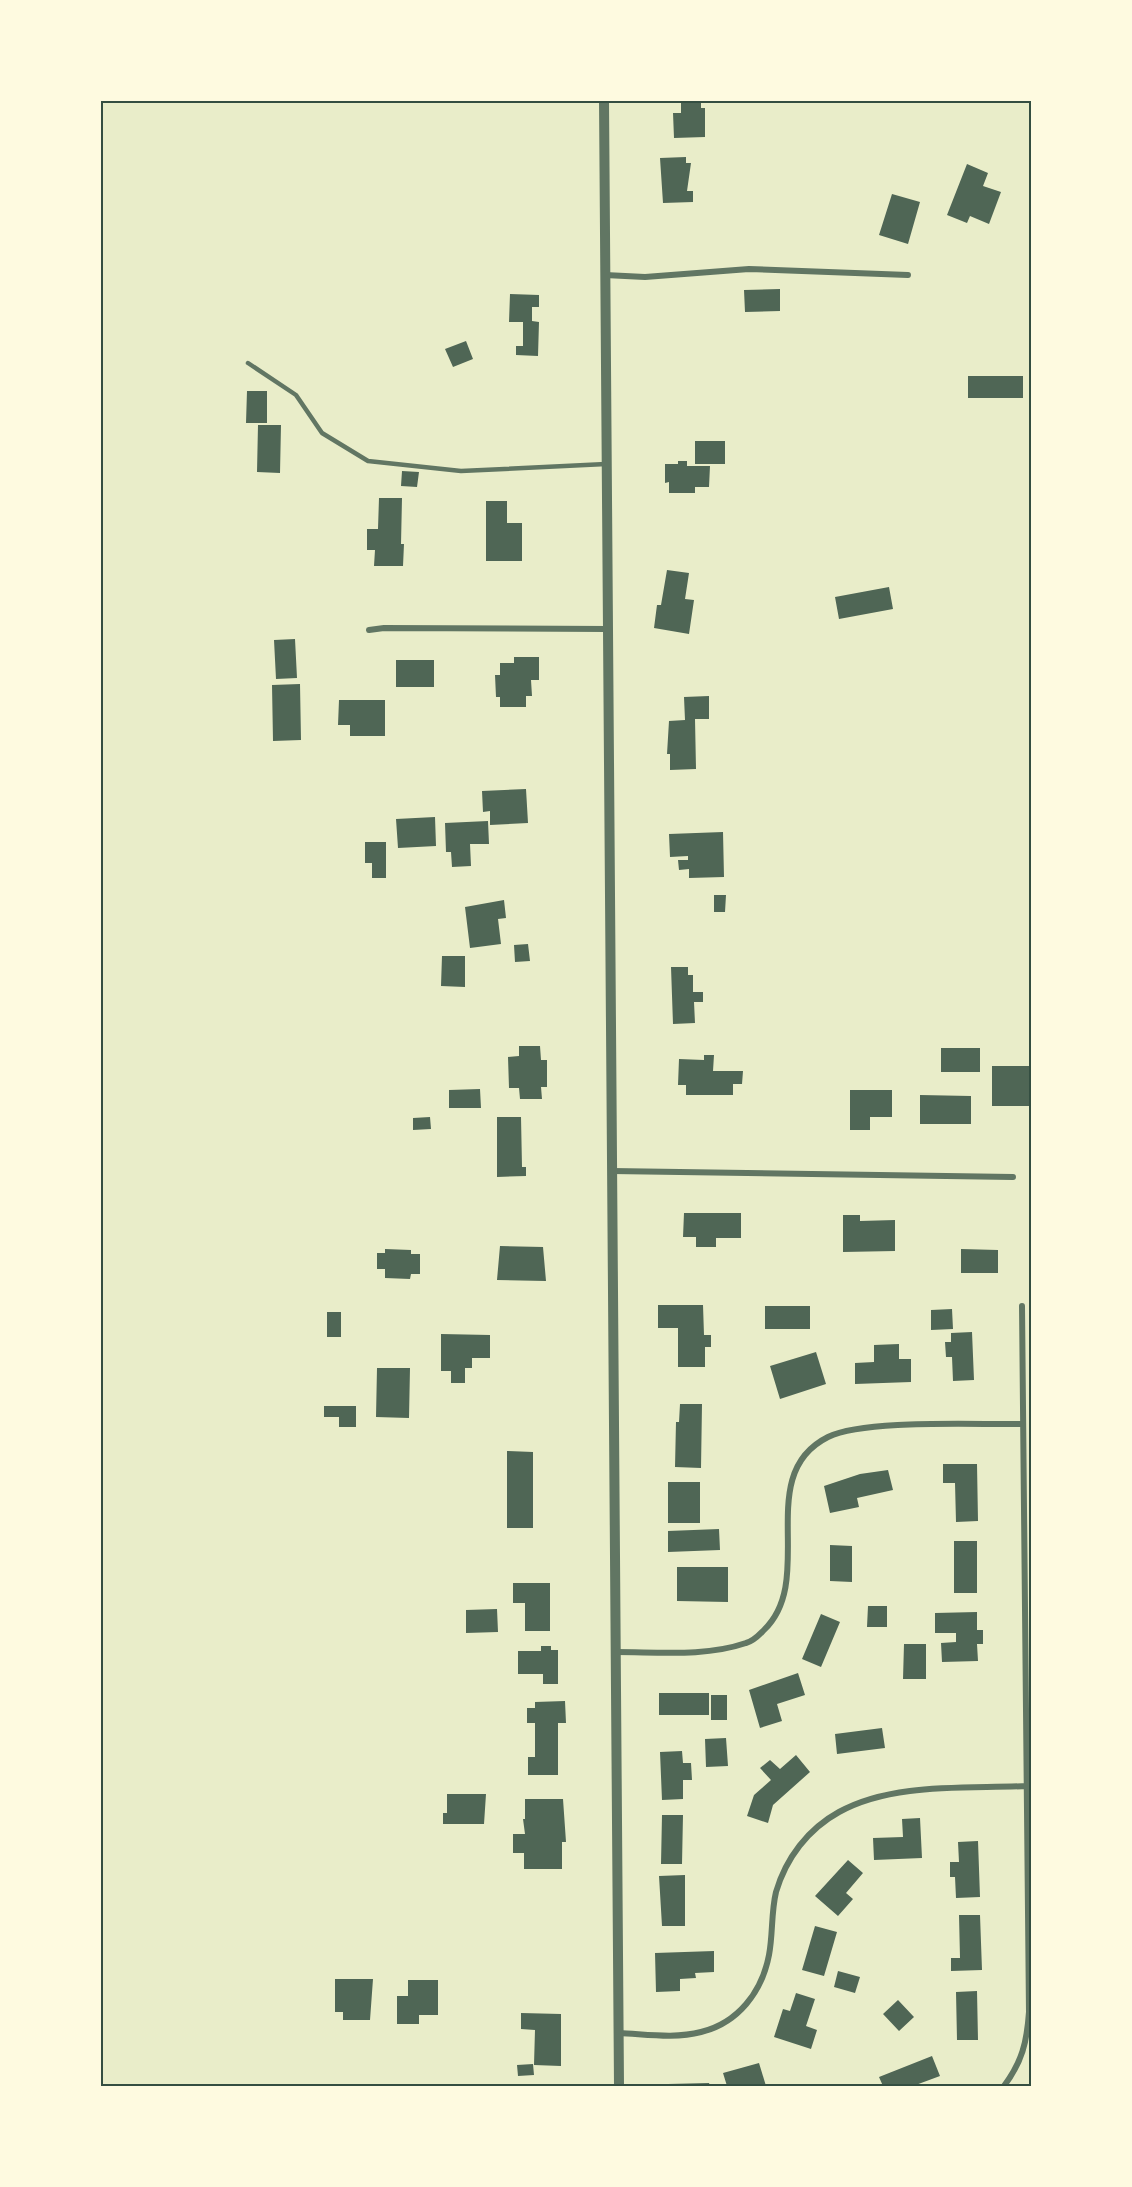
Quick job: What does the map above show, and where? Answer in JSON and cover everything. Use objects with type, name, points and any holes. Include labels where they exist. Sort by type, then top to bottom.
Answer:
[{"type":"street","points":[[604,100],[619,2086]]},
{"type":"street","points":[[605,275],[645,277],[749,268],[908,275]]},
{"type":"street","points":[[369,630],[384,628],[607,629]]},
{"type":"street","points":[[612,1171],[1013,1177]]},
{"type":"street","points":[[1004,2086],[1016,2071],[1025,2050],[1027,2032],[1022,1306]]},
{"type":"street","points":[[616,1652],[707,1652],[748,1643],[769,1625],[788,1578],[788,1508],[791,1484],[807,1453],[827,1437],[858,1429],[881,1427],[1022,1424]]},
{"type":"street","points":[[619,2033],[680,2035],[701,2032],[732,2019],[743,2008],[762,1982],[770,1954],[772,1911],[788,1862],[800,1844],[836,1813],[880,1794],[1027,1786]]},
{"type":"lane","points":[[248,363],[296,394],[322,433],[368,461],[461,471],[606,464]]},
{"type":"building","points":[[676,100],[701,100],[701,108],[705,108],[705,137],[674,138],[673,113],[681,113],[681,103],[676,103]]},
{"type":"building","points":[[686,157],[686,163],[691,163],[687,191],[693,191],[693,202],[663,203],[660,158]]},
{"type":"building","points":[[967,164],[988,173],[983,186],[1001,192],[989,224],[970,216],[967,223],[947,215]]},
{"type":"building","points":[[892,194],[920,202],[908,244],[879,235]]},
{"type":"building","points":[[780,289],[780,311],[745,312],[744,290]]},
{"type":"building","points":[[510,294],[539,295],[539,307],[532,307],[532,321],[539,322],[538,356],[516,355],[516,346],[523,346],[523,322],[509,322]]},
{"type":"building","points":[[466,341],[473,359],[453,367],[445,349]]},
{"type":"building","points":[[968,376],[1023,376],[1023,398],[968,398]]},
{"type":"building","points":[[247,391],[267,391],[267,423],[246,423]]},
{"type":"building","points":[[258,425],[281,425],[280,473],[257,472]]},
{"type":"building","points":[[695,441],[725,441],[725,464],[695,464]]},
{"type":"building","points":[[678,461],[687,461],[687,466],[710,466],[709,487],[695,487],[695,493],[669,493],[669,482],[665,483],[665,464],[678,464]]},
{"type":"building","points":[[402,471],[419,472],[417,487],[401,486]]},
{"type":"building","points":[[379,498],[402,498],[403,566],[374,566],[375,550],[367,550],[367,529],[378,529]]},
{"type":"building","points":[[486,501],[507,501],[507,523],[522,523],[522,561],[486,561]]},
{"type":"building","points":[[667,570],[689,573],[685,599],[694,600],[689,634],[654,628],[657,605],[661,605]]},
{"type":"building","points":[[889,587],[893,609],[839,619],[835,597]]},
{"type":"building","points":[[295,639],[297,678],[276,679],[274,640]]},
{"type":"building","points":[[514,657],[539,657],[539,680],[531,680],[532,696],[526,696],[526,707],[500,707],[500,697],[496,697],[495,675],[500,675],[500,663],[514,663]]},
{"type":"building","points":[[396,660],[434,660],[434,687],[396,687]]},
{"type":"building","points":[[300,684],[301,740],[273,741],[272,685]]},
{"type":"building","points":[[709,696],[709,719],[695,719],[696,769],[670,770],[670,754],[667,754],[669,721],[685,720],[684,697]]},
{"type":"building","points":[[339,700],[385,700],[385,736],[350,736],[350,725],[338,725]]},
{"type":"building","points":[[526,789],[528,823],[490,825],[490,811],[483,812],[482,791]]},
{"type":"building","points":[[435,817],[436,846],[398,848],[396,819]]},
{"type":"building","points":[[488,821],[489,844],[470,844],[471,866],[452,867],[451,852],[446,852],[445,823]]},
{"type":"building","points":[[723,832],[724,877],[689,878],[689,869],[679,870],[678,860],[688,860],[688,856],[670,857],[669,834]]},
{"type":"building","points":[[365,842],[386,842],[386,878],[372,878],[372,863],[365,863]]},
{"type":"building","points":[[714,895],[726,895],[725,912],[714,912]]},
{"type":"building","points":[[504,900],[506,918],[498,919],[501,944],[470,948],[465,907]]},
{"type":"building","points":[[528,944],[530,961],[515,962],[514,945]]},
{"type":"building","points":[[442,956],[465,956],[465,987],[441,986]]},
{"type":"building","points":[[671,967],[688,967],[688,975],[693,975],[693,992],[703,992],[703,1002],[694,1002],[695,1023],[673,1024]]},
{"type":"building","points":[[519,1046],[540,1046],[541,1060],[547,1060],[547,1087],[541,1087],[542,1099],[520,1099],[519,1088],[509,1088],[508,1057],[519,1056]]},
{"type":"building","points":[[941,1048],[980,1048],[980,1072],[941,1072]]},
{"type":"building","points":[[704,1055],[714,1055],[713,1071],[743,1071],[742,1084],[733,1084],[733,1095],[686,1095],[686,1085],[678,1085],[679,1059],[704,1060]]},
{"type":"building","points":[[992,1066],[1032,1066],[1032,1106],[992,1106]]},
{"type":"building","points":[[480,1089],[481,1108],[449,1108],[449,1090]]},
{"type":"building","points":[[850,1090],[892,1090],[892,1117],[870,1117],[870,1130],[850,1130]]},
{"type":"building","points":[[920,1095],[971,1096],[971,1124],[920,1124]]},
{"type":"building","points":[[430,1117],[431,1129],[413,1130],[413,1118]]},
{"type":"building","points":[[497,1117],[521,1117],[522,1167],[526,1167],[526,1176],[497,1177]]},
{"type":"building","points":[[684,1213],[741,1213],[741,1238],[716,1238],[716,1247],[696,1247],[696,1237],[683,1237]]},
{"type":"building","points":[[843,1215],[860,1215],[860,1221],[895,1220],[895,1251],[843,1252]]},
{"type":"building","points":[[500,1246],[543,1247],[546,1281],[497,1280]]},
{"type":"building","points":[[385,1249],[411,1250],[411,1254],[420,1254],[420,1274],[411,1274],[410,1279],[385,1278],[385,1269],[377,1269],[377,1253],[385,1253]]},
{"type":"building","points":[[961,1249],[998,1250],[998,1273],[961,1273]]},
{"type":"building","points":[[658,1305],[703,1305],[704,1335],[711,1335],[711,1347],[705,1347],[705,1367],[678,1367],[678,1328],[658,1328]]},
{"type":"building","points":[[765,1306],[810,1306],[810,1329],[765,1329]]},
{"type":"building","points":[[952,1309],[953,1329],[931,1330],[931,1310]]},
{"type":"building","points":[[327,1312],[341,1312],[341,1337],[327,1337]]},
{"type":"building","points":[[972,1332],[974,1380],[953,1381],[952,1357],[946,1357],[945,1342],[951,1342],[951,1333]]},
{"type":"building","points":[[441,1334],[490,1335],[490,1358],[472,1358],[472,1368],[465,1368],[465,1383],[451,1383],[451,1371],[441,1371]]},
{"type":"building","points":[[899,1344],[899,1359],[911,1359],[911,1382],[855,1384],[855,1363],[874,1362],[874,1345]]},
{"type":"building","points":[[816,1352],[826,1384],[780,1399],[770,1366]]},
{"type":"building","points":[[377,1368],[410,1368],[409,1418],[376,1417]]},
{"type":"building","points":[[680,1404],[702,1404],[701,1468],[675,1467],[676,1422],[679,1422]]},
{"type":"building","points":[[324,1406],[356,1406],[356,1427],[339,1427],[339,1417],[324,1417]]},
{"type":"building","points":[[507,1451],[533,1452],[533,1528],[507,1528]]},
{"type":"building","points":[[943,1464],[977,1464],[978,1521],[956,1522],[955,1483],[943,1483]]},
{"type":"building","points":[[888,1470],[893,1490],[857,1498],[859,1507],[830,1513],[824,1486],[860,1474]]},
{"type":"building","points":[[668,1482],[700,1482],[700,1523],[668,1523]]},
{"type":"building","points":[[719,1529],[720,1550],[668,1552],[668,1531]]},
{"type":"building","points":[[954,1541],[977,1541],[977,1593],[954,1593]]},
{"type":"building","points":[[830,1545],[852,1546],[852,1582],[830,1581]]},
{"type":"building","points":[[677,1567],[728,1567],[728,1602],[677,1601]]},
{"type":"building","points":[[513,1583],[550,1583],[550,1631],[525,1631],[525,1603],[513,1603]]},
{"type":"building","points":[[868,1606],[887,1606],[887,1627],[867,1627]]},
{"type":"building","points":[[497,1609],[498,1632],[466,1633],[466,1610]]},
{"type":"building","points":[[977,1612],[977,1630],[983,1630],[983,1644],[977,1644],[978,1661],[942,1662],[941,1643],[956,1642],[956,1633],[935,1633],[935,1613]]},
{"type":"building","points":[[821,1614],[840,1622],[821,1667],[802,1659]]},
{"type":"building","points":[[904,1644],[926,1644],[926,1679],[903,1679]]},
{"type":"building","points":[[541,1646],[551,1646],[551,1650],[558,1650],[558,1684],[543,1684],[543,1674],[518,1674],[518,1651],[541,1651]]},
{"type":"building","points":[[798,1673],[805,1695],[777,1704],[782,1721],[760,1728],[749,1690]]},
{"type":"building","points":[[659,1693],[709,1693],[709,1715],[659,1715]]},
{"type":"building","points":[[711,1695],[727,1695],[727,1720],[711,1720]]},
{"type":"building","points":[[565,1701],[566,1723],[558,1723],[558,1775],[528,1775],[528,1757],[535,1757],[535,1723],[527,1723],[527,1708],[535,1708],[535,1702]]},
{"type":"building","points":[[882,1728],[885,1748],[837,1754],[835,1734]]},
{"type":"building","points":[[726,1738],[728,1766],[706,1767],[705,1739]]},
{"type":"building","points":[[682,1751],[683,1763],[691,1763],[692,1780],[683,1780],[683,1799],[662,1800],[660,1752]]},
{"type":"building","points":[[796,1755],[810,1772],[773,1805],[768,1823],[747,1816],[754,1795],[771,1780],[760,1768],[770,1760],[780,1769]]},
{"type":"building","points":[[447,1794],[486,1794],[484,1824],[443,1824],[443,1813],[447,1813]]},
{"type":"building","points":[[525,1799],[563,1799],[566,1842],[562,1842],[562,1869],[524,1869],[524,1853],[513,1853],[513,1834],[525,1834],[523,1819],[525,1819]]},
{"type":"building","points":[[662,1815],[683,1815],[682,1864],[661,1864]]},
{"type":"building","points":[[920,1818],[922,1858],[874,1860],[873,1838],[903,1837],[902,1819]]},
{"type":"building","points":[[978,1841],[980,1897],[956,1898],[955,1877],[950,1877],[950,1862],[959,1862],[958,1842]]},
{"type":"building","points":[[848,1860],[863,1873],[846,1893],[853,1899],[838,1916],[815,1896]]},
{"type":"building","points":[[685,1875],[685,1926],[662,1926],[659,1876]]},
{"type":"building","points":[[959,1915],[980,1915],[982,1970],[951,1971],[951,1958],[960,1958]]},
{"type":"building","points":[[815,1926],[837,1932],[824,1976],[802,1970]]},
{"type":"building","points":[[714,1951],[714,1972],[695,1973],[696,1978],[680,1979],[680,1991],[656,1992],[655,1953]]},
{"type":"building","points":[[838,1971],[860,1977],[855,1993],[834,1987]]},
{"type":"building","points":[[335,1979],[373,1979],[370,2020],[343,2020],[343,2012],[335,2012]]},
{"type":"building","points":[[408,1980],[438,1980],[438,2015],[419,2015],[419,2024],[397,2024],[397,1996],[408,1996]]},
{"type":"building","points":[[977,1991],[978,2040],[957,2040],[956,1992]]},
{"type":"building","points":[[796,1993],[815,1999],[806,2026],[817,2030],[811,2049],[774,2037],[783,2009],[790,2011]]},
{"type":"building","points":[[898,2000],[914,2017],[899,2031],[883,2014]]},
{"type":"building","points":[[521,2013],[561,2014],[561,2066],[534,2065],[535,2030],[521,2029]]},
{"type":"building","points":[[932,2056],[940,2076],[913,2086],[883,2086],[879,2077]]},
{"type":"building","points":[[759,2063],[766,2086],[727,2086],[723,2073]]},
{"type":"building","points":[[533,2064],[534,2075],[518,2076],[517,2065]]},
{"type":"building","points":[[709,2083],[710,2086],[668,2086],[668,2084]]}]
